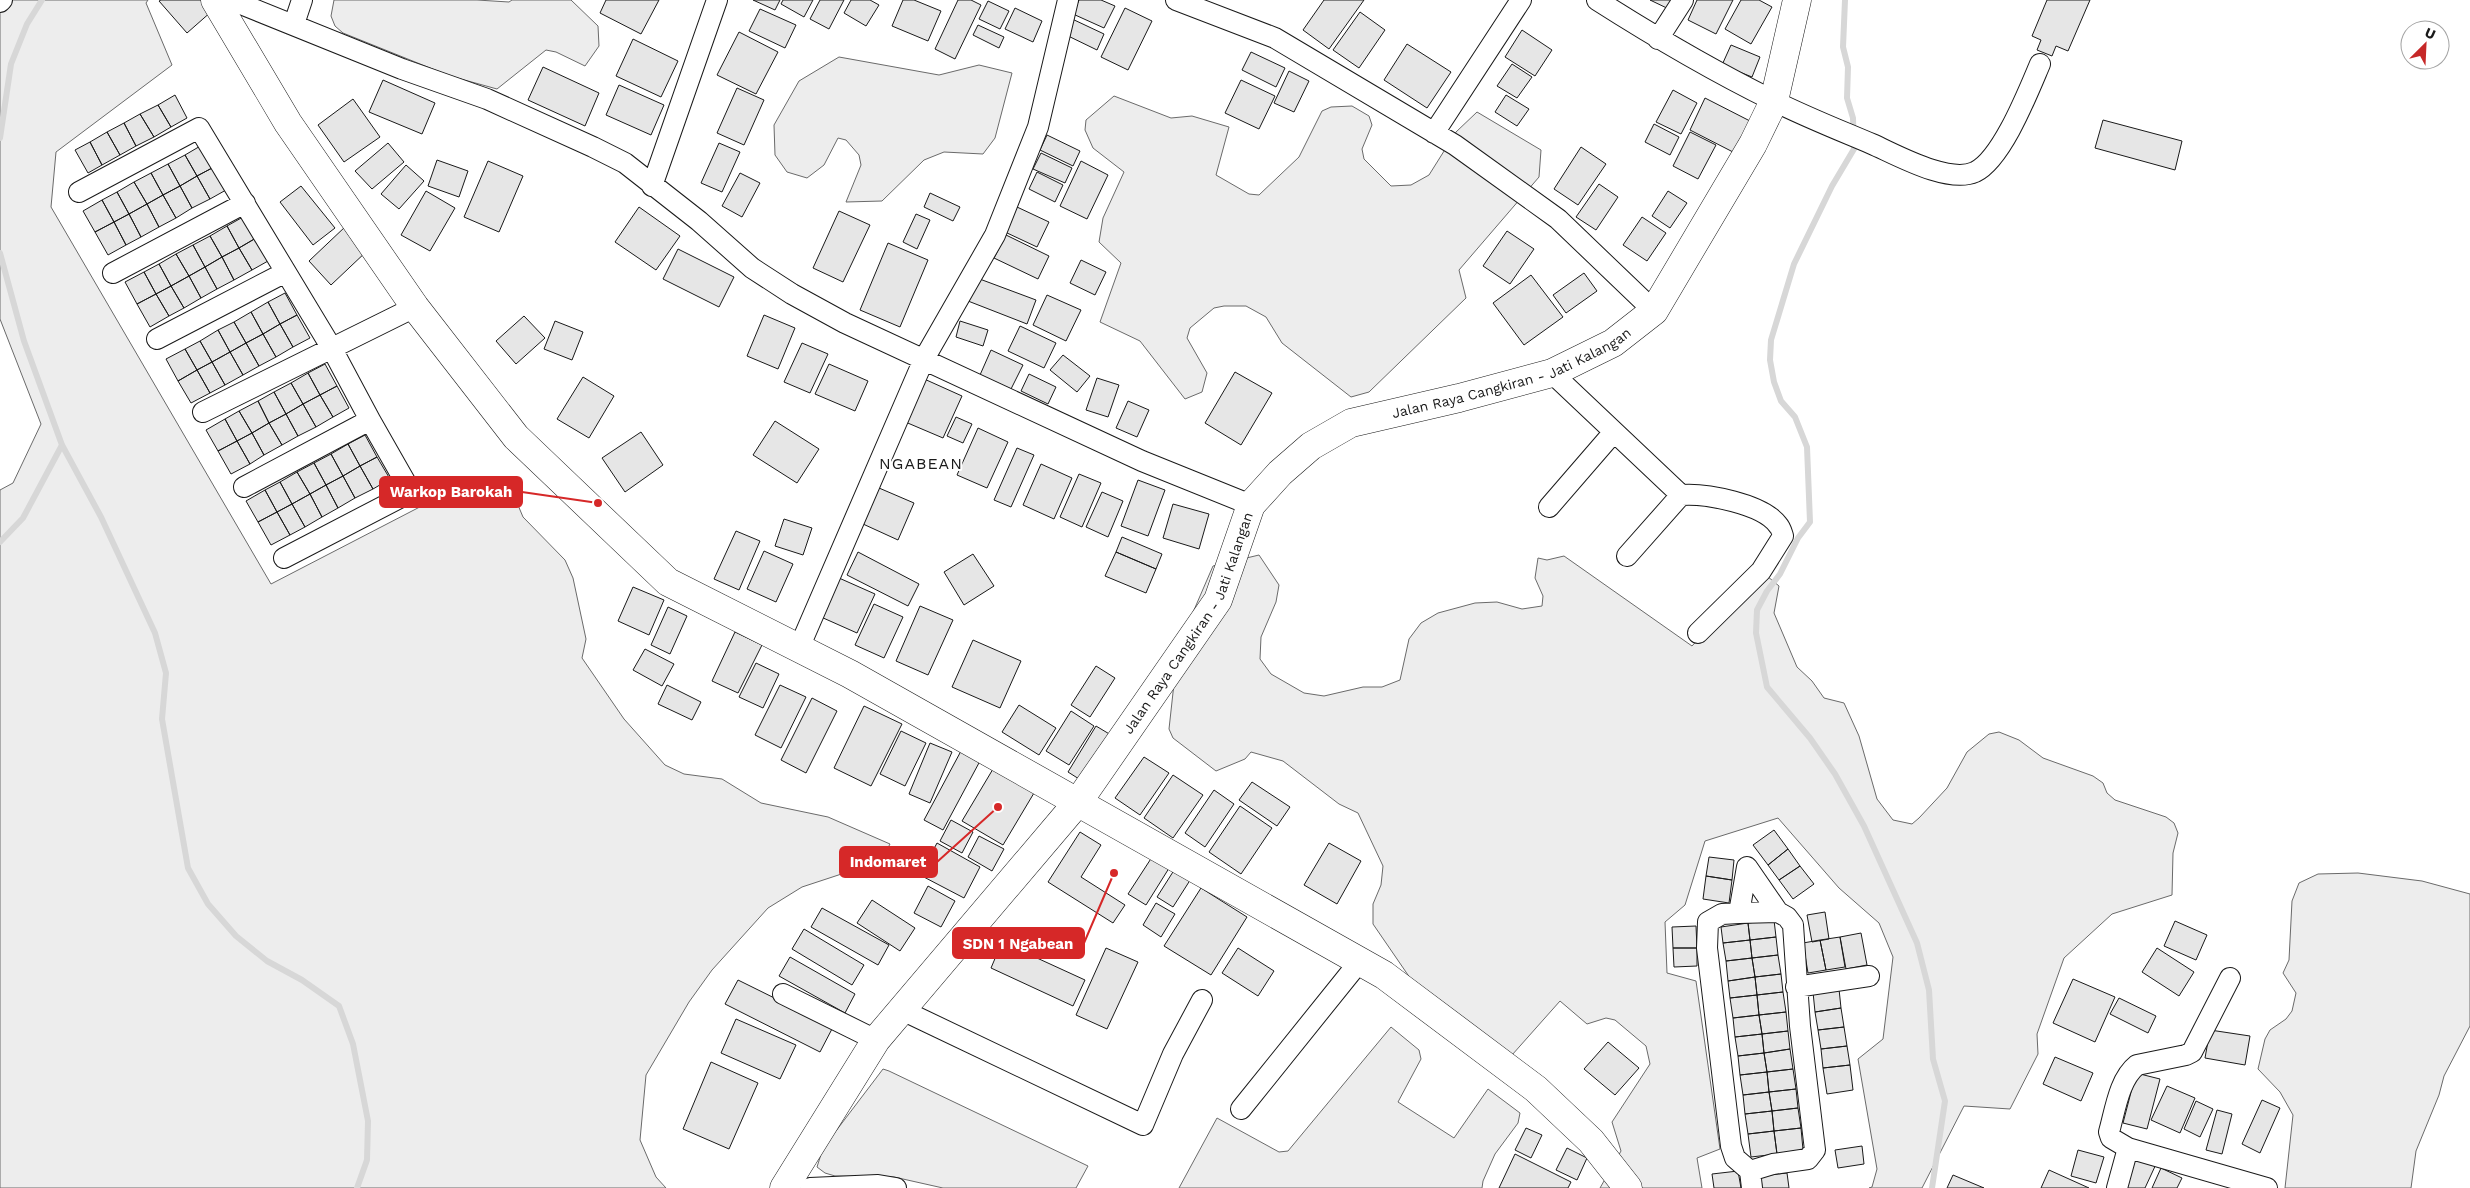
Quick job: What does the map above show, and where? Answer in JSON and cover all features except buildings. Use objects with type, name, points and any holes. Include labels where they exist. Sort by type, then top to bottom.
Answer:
[{"type":"street","points":[[215,0],[288,124],[415,307],[516,437],[668,582],[859,679],[1384,975],[1536,1089],[1591,1142],[1628,1188]]},
{"type":"street","points":[[232,0],[402,68],[487,99],[593,147],[625,163],[699,221],[752,268],[792,294],[846,323],[1142,461],[1251,505]]},
{"type":"street","points":[[294,24],[302,0]]},
{"type":"street","points":[[652,186],[717,0]]},
{"type":"street","points":[[799,648],[924,359],[995,235],[1038,127],[1068,0]]},
{"type":"street","points":[[1176,0],[1275,38],[1455,145],[1558,219],[1654,311]]},
{"type":"street","points":[[1434,133],[1521,0]]},
{"type":"street","points":[[1597,0],[1658,39],[1774,101],[1853,136],[1948,174],[1961,176],[1974,172],[1987,164],[2014,124],[2040,64]]},
{"type":"street","points":[[1658,39],[1683,0]]},
{"type":"street","name":"Jalan Raya Cangkiran - Jati Kalangan","points":[[784,1188],[876,1040],[1078,802],[1218,600],[1251,505],[1280,473],[1311,446],[1351,423],[1459,398],[1552,373],[1613,343],[1654,311],[1753,144],[1774,101],[1797,0]]},
{"type":"street","points":[[79,192],[199,128],[245,203],[284,273],[331,348],[411,492],[284,558]]},
{"type":"street","points":[[113,273],[245,203]]},
{"type":"street","points":[[157,339],[284,273]]},
{"type":"street","points":[[203,412],[415,307]]},
{"type":"street","points":[[1552,373],[1613,433],[1681,495],[1699,494],[1724,499],[1758,511],[1778,524],[1783,536],[1761,571],[1698,633]]},
{"type":"street","points":[[244,487],[370,420]]},
{"type":"street","points":[[1549,507],[1613,433]]},
{"type":"street","points":[[1628,556],[1681,495]]},
{"type":"street","points":[[1739,914],[1742,907],[1742,893],[1748,867],[1778,912]]},
{"type":"street","points":[[1761,911],[1778,912],[1787,917],[1793,925],[1796,987],[1815,1150],[1808,1160],[1773,1164],[1751,1180],[1736,1158],[1731,1146],[1707,948],[1708,922],[1722,914],[1761,911]]},
{"type":"street","points":[[1241,1109],[1360,961]]},
{"type":"street","points":[[1796,987],[1869,976]]},
{"type":"street","points":[[2230,978],[2192,1052],[2186,1055],[2142,1063],[2132,1069],[2122,1086],[2109,1132],[2111,1138],[2128,1148],[2267,1188]]},
{"type":"street","points":[[783,994],[876,1040]]},
{"type":"street","points":[[902,1010],[1143,1124],[1173,1054],[1202,1000]]},
{"type":"street","points":[[2117,1188],[2128,1148]]},
{"type":"street","points":[[810,1188],[878,1185],[896,1188]]},
{"type":"shaded area","points":[[0,0],[148,0],[146,3],[172,65],[56,152],[51,207],[271,584],[468,482],[499,486],[515,498],[523,517],[565,560],[573,578],[586,639],[582,658],[624,719],[665,765],[684,774],[722,779],[761,803],[828,817],[890,844],[881,861],[802,887],[768,908],[712,970],[689,1002],[646,1075],[640,1140],[656,1177],[666,1188],[0,1188],[0,490],[13,483],[41,424],[0,319]]},
{"type":"shaded area","points":[[334,0],[477,0],[509,2],[512,0],[571,0],[598,26],[599,46],[585,66],[556,52],[546,50],[497,89],[450,76],[343,33],[335,26],[331,16]]},
{"type":"shaded area","points":[[839,57],[939,75],[979,65],[1012,73],[995,138],[983,154],[944,152],[924,160],[882,201],[846,202],[861,165],[859,155],[846,140],[838,138],[824,165],[807,178],[787,172],[775,155],[774,125],[799,81]]},
{"type":"shaded area","points":[[1114,96],[1171,118],[1192,116],[1229,127],[1216,175],[1249,194],[1259,195],[1299,157],[1322,111],[1331,107],[1352,106],[1369,116],[1372,125],[1362,149],[1364,159],[1391,186],[1411,185],[1429,175],[1456,132],[1477,112],[1541,150],[1539,177],[1459,270],[1466,298],[1369,392],[1351,397],[1282,343],[1266,317],[1246,306],[1224,306],[1214,308],[1190,328],[1187,338],[1207,373],[1202,392],[1185,399],[1140,341],[1100,322],[1121,263],[1099,242],[1103,218],[1124,172],[1093,148],[1085,130],[1086,120]]},
{"type":"shaded area","points":[[1259,555],[1279,585],[1276,602],[1261,637],[1260,659],[1271,674],[1304,693],[1324,696],[1363,687],[1382,687],[1400,680],[1409,639],[1421,623],[1438,613],[1475,603],[1497,602],[1522,609],[1542,606],[1543,596],[1535,578],[1538,558],[1547,560],[1564,556],[1692,646],[1761,571],[1779,586],[1774,613],[1797,667],[1812,681],[1824,698],[1844,703],[1859,736],[1877,799],[1893,820],[1912,824],[1947,788],[1967,752],[1989,734],[1999,732],[2019,740],[2043,758],[2093,776],[2103,783],[2107,793],[2115,800],[2166,817],[2174,823],[2178,833],[2173,853],[2172,895],[2112,914],[2064,958],[2037,1034],[2038,1054],[2010,1109],[1964,1106],[1922,1188],[1869,1188],[1872,1187],[1877,1169],[1858,1059],[1883,1039],[1893,957],[1879,923],[1839,888],[1778,818],[1705,841],[1685,905],[1665,922],[1667,973],[1696,981],[1720,1149],[1697,1158],[1702,1188],[1600,1188],[1621,1151],[1612,1122],[1650,1064],[1646,1046],[1615,1020],[1606,1018],[1587,1024],[1560,1001],[1512,1055],[1419,991],[1373,924],[1373,904],[1381,885],[1383,866],[1358,813],[1339,804],[1283,761],[1251,752],[1245,759],[1216,771],[1173,738],[1169,729],[1178,647],[1213,566]]},
{"type":"shaded area","points":[[2358,873],[2422,881],[2470,894],[2470,1026],[2444,1076],[2439,1095],[2416,1151],[2411,1188],[2285,1188],[2293,1115],[2280,1092],[2258,1069],[2265,1039],[2270,1030],[2286,1019],[2292,1011],[2296,993],[2283,973],[2289,960],[2292,901],[2299,883],[2318,874]]},
{"type":"shaded area","points":[[1391,1027],[1419,1050],[1421,1059],[1398,1102],[1454,1138],[1488,1089],[1520,1113],[1518,1123],[1495,1154],[1483,1181],[1482,1188],[1179,1188],[1217,1118],[1279,1152],[1288,1151]]},
{"type":"shaded area","points":[[883,1069],[1088,1166],[1076,1188],[943,1188],[894,1177],[835,1176],[825,1173],[817,1167],[823,1148]]},
{"type":"waterway","points":[[0,138],[11,64],[27,24],[42,0]]},
{"type":"waterway","points":[[1845,0],[1843,47],[1848,67],[1847,98],[1853,118],[1854,149],[1832,186],[1794,264],[1771,340],[1770,360],[1774,382],[1781,401],[1795,417],[1807,447],[1810,522],[1798,538],[1780,574],[1767,591],[1757,610],[1756,633],[1767,687],[1810,738],[1835,774],[1864,826],[1917,943],[1929,990],[1933,1059],[1945,1101],[1932,1188]]},
{"type":"waterway","points":[[0,253],[24,341],[62,445],[101,517],[155,633],[166,673],[162,719],[188,868],[208,904],[236,936],[267,961],[302,980],[339,1006],[353,1044],[368,1121],[367,1160],[357,1188]]},
{"type":"waterway","points":[[0,542],[23,518],[62,445]]},
{"type":"place","name":"Warkop Barokah","points":[[598,503]]},
{"type":"place","name":"Indomaret","points":[[998,807]]},
{"type":"place","name":"SDN 1 Ngabean","points":[[1114,873]]},
{"type":"district","name":"NGABEAN","points":[[921,463]]}]
